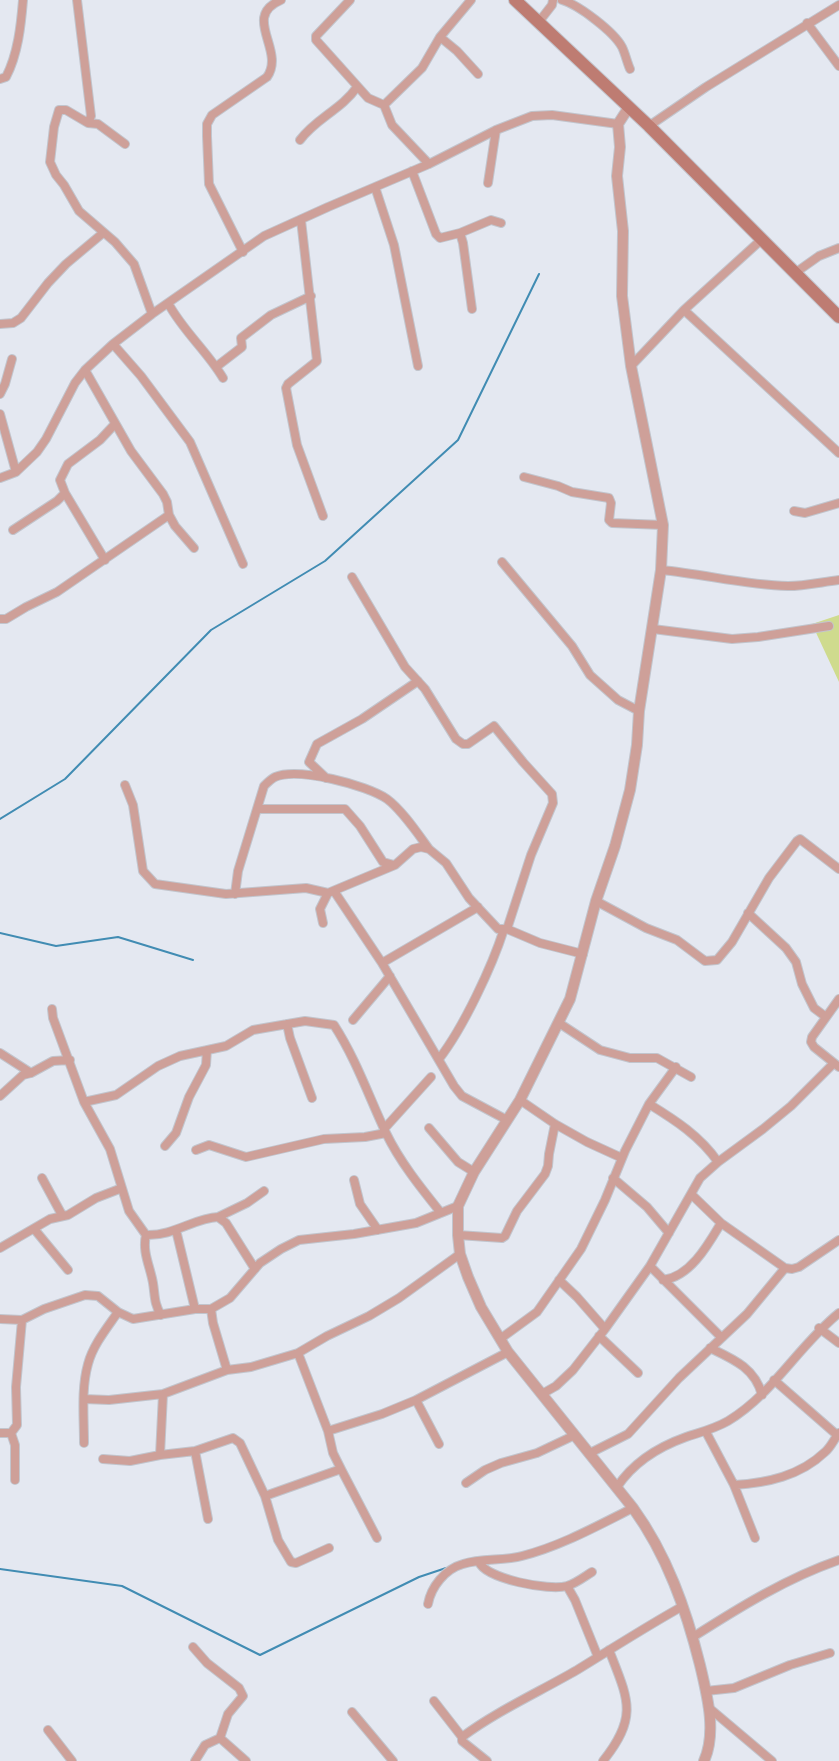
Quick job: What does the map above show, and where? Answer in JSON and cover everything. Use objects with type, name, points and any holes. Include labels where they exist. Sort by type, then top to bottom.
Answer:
[{"type":"main road","points":[[515,0],[650,126],[839,317]]},
{"type":"street","points":[[0,78],[6,77],[11,67],[23,0]]},
{"type":"street","points":[[77,0],[91,116],[88,123]]},
{"type":"street","points":[[243,252],[209,184],[207,124],[212,115],[267,77],[272,70],[263,21],[268,7],[281,0]]},
{"type":"street","points":[[350,0],[324,26],[316,36],[316,40],[368,98],[384,105],[392,125],[429,164]]},
{"type":"street","points":[[384,105],[422,68],[440,37],[471,0]]},
{"type":"street","points":[[538,23],[552,3],[561,0],[578,8],[611,34],[621,46],[630,69]]},
{"type":"street","points":[[650,126],[706,87],[839,5]]},
{"type":"street","points":[[807,23],[839,66]]},
{"type":"street","points":[[440,37],[457,51],[477,74]]},
{"type":"street","points":[[300,140],[307,131],[351,96],[357,87]]},
{"type":"street","points":[[629,107],[618,124],[620,147],[617,176],[623,231],[622,296],[631,366],[663,525],[662,570],[639,711],[637,745],[630,790],[570,999],[520,1100],[474,1172],[458,1206],[458,1235],[460,1254],[480,1307],[508,1352],[648,1528],[683,1606],[706,1691],[710,1738],[704,1761]]},
{"type":"street","points":[[125,144],[98,124],[88,123],[66,110],[59,110],[54,127],[50,162],[79,211],[115,242],[134,264],[152,314]]},
{"type":"street","points":[[0,478],[16,472],[37,452],[46,440],[75,383],[85,370],[113,344],[264,236],[429,164],[496,130],[532,116],[552,115],[618,124]]},
{"type":"street","points":[[488,183],[496,130]]},
{"type":"street","points":[[412,171],[419,195],[436,234],[440,238],[460,233],[491,220],[501,223]]},
{"type":"street","points":[[375,187],[394,245],[418,366]]},
{"type":"street","points":[[301,220],[317,361],[286,388],[297,445],[322,516]]},
{"type":"street","points":[[0,324],[13,323],[21,318],[66,264],[104,233]]},
{"type":"street","points":[[460,233],[472,309]]},
{"type":"street","points":[[631,366],[684,310],[761,240]]},
{"type":"street","points":[[795,273],[819,256],[839,248]]},
{"type":"street","points":[[216,367],[242,347],[241,338],[271,315],[311,296]]},
{"type":"street","points":[[168,303],[186,333],[223,378]]},
{"type":"street","points":[[684,310],[839,453]]},
{"type":"street","points":[[113,344],[141,376],[190,442],[243,564]]},
{"type":"street","points":[[0,394],[12,359]]},
{"type":"street","points":[[85,370],[115,424],[163,494],[175,526],[194,549]]},
{"type":"street","points":[[0,414],[16,472]]},
{"type":"street","points":[[105,560],[65,493],[60,480],[68,464],[100,440],[115,424]]},
{"type":"street","points":[[524,477],[572,492],[609,498],[611,503],[609,520],[612,524],[663,525]]},
{"type":"street","points":[[12,530],[57,501],[65,493]]},
{"type":"street","points":[[794,511],[805,513],[839,503]]},
{"type":"street","points":[[0,619],[6,619],[57,592],[170,515]]},
{"type":"street","points":[[502,562],[572,646],[590,675],[618,700],[639,711]]},
{"type":"street","points":[[662,570],[690,572],[756,584],[790,586],[839,580]]},
{"type":"street","points":[[352,577],[405,667],[431,697],[456,739],[463,744],[468,744],[494,726],[552,794],[553,803],[550,813],[540,831],[506,929],[450,1044],[439,1059]]},
{"type":"street","points":[[653,629],[732,639],[758,638],[829,626]]},
{"type":"street","points":[[326,778],[309,762],[317,744],[362,720],[418,681]]},
{"type":"street","points":[[235,894],[238,871],[264,786],[276,777],[298,775],[326,778],[362,786],[388,799],[429,849],[446,863],[477,907],[498,929],[506,929],[540,943],[583,954]]},
{"type":"street","points":[[125,785],[134,805],[142,871],[156,884],[235,894],[306,888],[331,892],[394,865],[413,849],[421,847],[429,849]]},
{"type":"street","points":[[257,809],[345,809],[383,862],[394,865]]},
{"type":"street","points":[[597,901],[646,928],[677,940],[698,957],[708,961],[717,960],[732,942],[769,878],[800,839],[839,868]]},
{"type":"street","points":[[323,922],[320,909],[331,892]]},
{"type":"street","points":[[331,892],[382,963],[454,1086],[462,1096],[507,1120]]},
{"type":"street","points":[[382,963],[477,907]]},
{"type":"street","points":[[748,914],[786,948],[796,962],[802,984],[814,1008],[826,1017]]},
{"type":"street","points":[[353,1020],[390,976]]},
{"type":"street","points":[[542,1394],[556,1386],[573,1371],[602,1333],[650,1266],[700,1178],[791,1106],[836,1065],[813,1047],[811,1042],[812,1037],[839,999]]},
{"type":"street","points":[[52,1009],[53,1018],[84,1102],[111,1149],[134,1220],[146,1235]]},
{"type":"street","points":[[84,1102],[116,1095],[158,1066],[180,1056],[226,1046],[253,1030],[305,1021],[334,1025],[351,1051],[385,1131],[408,1170],[441,1213]]},
{"type":"street","points":[[559,1023],[600,1050],[630,1058],[657,1058],[692,1077]]},
{"type":"street","points":[[287,1024],[312,1098]]},
{"type":"street","points":[[165,1146],[180,1125],[189,1097],[206,1065],[207,1050]]},
{"type":"street","points":[[0,1053],[31,1073]]},
{"type":"street","points":[[0,1095],[23,1075],[54,1061],[70,1060]]},
{"type":"street","points":[[500,1339],[537,1312],[581,1249],[649,1104],[676,1067]]},
{"type":"street","points":[[196,1150],[209,1145],[246,1157],[324,1139],[365,1137],[385,1131],[431,1077]]},
{"type":"street","points":[[520,1100],[555,1124],[622,1158]]},
{"type":"street","points":[[649,1104],[691,1132],[707,1147],[718,1162]]},
{"type":"street","points":[[458,1235],[502,1238],[505,1236],[517,1211],[545,1174],[555,1124]]},
{"type":"street","points":[[429,1128],[458,1162],[474,1172]]},
{"type":"street","points":[[42,1178],[62,1215]]},
{"type":"street","points":[[613,1178],[647,1207],[669,1233]]},
{"type":"street","points":[[354,1180],[360,1204],[378,1230]]},
{"type":"street","points":[[0,1248],[35,1230],[50,1219],[69,1215],[96,1198],[122,1188]]},
{"type":"street","points":[[146,1235],[157,1235],[207,1217],[218,1217],[247,1203],[264,1191]]},
{"type":"street","points":[[691,1194],[721,1223],[785,1268],[799,1267],[839,1239]]},
{"type":"street","points":[[0,1318],[21,1320],[44,1309],[85,1295],[98,1296],[118,1312],[134,1319],[195,1309],[211,1309],[230,1298],[260,1263],[299,1240],[416,1223],[458,1206]]},
{"type":"street","points":[[218,1217],[225,1223],[255,1269]]},
{"type":"street","points":[[663,1280],[671,1279],[686,1270],[708,1246],[721,1223]]},
{"type":"street","points":[[35,1230],[68,1270]]},
{"type":"street","points":[[176,1230],[195,1309]]},
{"type":"street","points":[[146,1235],[143,1247],[153,1283],[154,1305],[161,1315]]},
{"type":"street","points":[[84,1399],[109,1400],[163,1394],[227,1370],[251,1367],[298,1353],[399,1298],[460,1254]]},
{"type":"street","points":[[650,1266],[721,1337]]},
{"type":"street","points":[[590,1453],[628,1434],[679,1378],[747,1314],[785,1268]]},
{"type":"street","points":[[559,1280],[577,1297],[602,1333],[638,1373]]},
{"type":"street","points":[[211,1309],[227,1370]]},
{"type":"street","points":[[84,1443],[84,1385],[88,1362],[100,1337],[118,1312]]},
{"type":"street","points":[[617,1487],[625,1475],[661,1447],[706,1432],[728,1420],[762,1395],[819,1328],[839,1313]]},
{"type":"street","points":[[11,1433],[17,1425],[16,1387],[21,1320]]},
{"type":"street","points":[[819,1328],[839,1343]]},
{"type":"street","points":[[710,1348],[750,1370],[759,1383],[762,1395]]},
{"type":"street","points":[[327,1431],[382,1414],[416,1400],[508,1352]]},
{"type":"street","points":[[298,1353],[333,1453],[377,1538]]},
{"type":"street","points":[[734,1485],[775,1480],[808,1466],[827,1451],[838,1434],[774,1380]]},
{"type":"street","points":[[160,1455],[163,1394]]},
{"type":"street","points":[[416,1400],[439,1444]]},
{"type":"street","points":[[706,1432],[734,1485],[755,1538]]},
{"type":"street","points":[[0,1433],[11,1433]]},
{"type":"street","points":[[11,1433],[15,1445],[15,1480]]},
{"type":"street","points":[[466,1483],[485,1470],[537,1453],[575,1435]]},
{"type":"street","points":[[103,1459],[130,1461],[160,1455],[195,1452],[233,1438],[236,1439],[265,1496],[278,1540],[291,1562],[296,1563],[329,1548]]},
{"type":"street","points":[[195,1452],[208,1519]]},
{"type":"street","points":[[265,1496],[342,1469]]},
{"type":"street","points":[[428,1604],[433,1587],[443,1577],[463,1564],[513,1559],[541,1550],[583,1533],[633,1508]]},
{"type":"street","points":[[693,1637],[786,1581],[839,1560]]},
{"type":"street","points":[[479,1562],[485,1570],[528,1585],[545,1587],[567,1586],[592,1572]]},
{"type":"street","points":[[567,1586],[580,1611],[598,1657]]},
{"type":"street","points":[[462,1737],[481,1723],[683,1606]]},
{"type":"street","points":[[194,1647],[207,1663],[239,1688],[243,1696],[228,1714],[220,1738],[205,1745],[195,1761]]},
{"type":"street","points":[[603,1761],[614,1748],[627,1722],[628,1710],[621,1681],[609,1650]]},
{"type":"street","points":[[706,1691],[734,1688],[790,1665],[830,1653]]},
{"type":"street","points":[[434,1701],[462,1737],[464,1745],[487,1761]]},
{"type":"street","points":[[708,1707],[772,1761]]},
{"type":"street","points":[[352,1712],[393,1761]]},
{"type":"street","points":[[48,1730],[72,1761]]},
{"type":"street","points":[[220,1738],[246,1761]]},
{"type":"green space","points":[[839,615],[839,682],[812,624]]},
{"type":"waterway","points":[[0,819],[65,779],[211,630],[325,561],[458,440],[539,274]]},
{"type":"waterway","points":[[0,933],[56,946],[118,937],[193,960]]},
{"type":"waterway","points":[[0,1569],[122,1586],[260,1655],[419,1577],[446,1568]]}]
